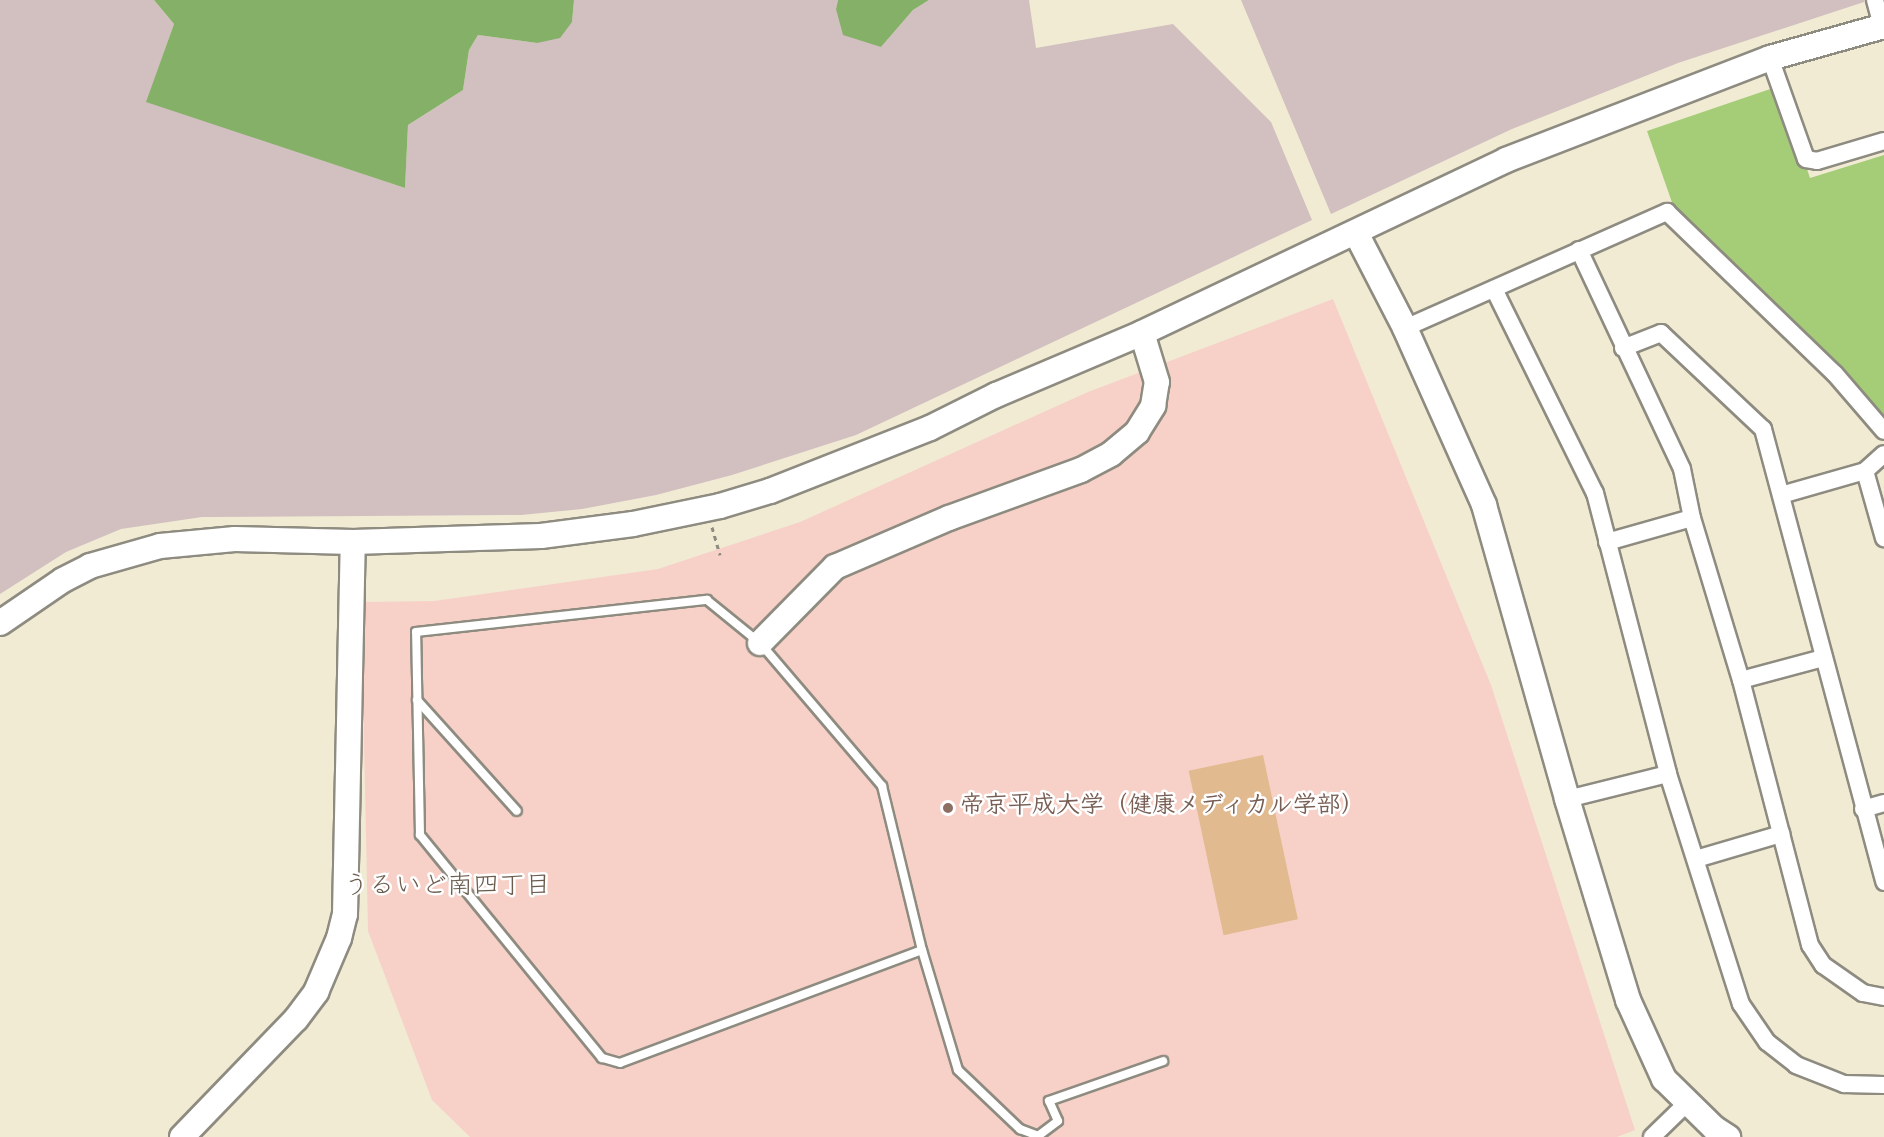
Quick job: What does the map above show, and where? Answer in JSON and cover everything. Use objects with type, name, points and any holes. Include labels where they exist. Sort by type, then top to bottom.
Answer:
[{"type":"street","points":[[0,623],[63,580],[90,566],[139,550],[197,541],[236,539],[353,542],[541,536],[633,524],[770,491],[930,428],[996,395],[1142,333],[1506,160],[1770,58],[1883,26],[1875,0]]},
{"type":"street","points":[[1770,58],[1806,159],[1817,160],[1884,141]]},
{"type":"street","points":[[1405,328],[1667,212],[1835,374],[1884,431]]},
{"type":"street","points":[[1356,233],[1405,328],[1484,506],[1567,799],[1628,1000],[1649,1051],[1664,1078],[1714,1128],[1728,1137]]},
{"type":"street","points":[[1579,250],[1623,348],[1682,469],[1692,518],[1741,680],[1810,945],[1823,965],[1863,993],[1884,997]]},
{"type":"street","points":[[1494,289],[1595,493],[1668,774],[1735,989],[1758,1032],[1776,1051],[1808,1072],[1857,1086],[1884,1085]]},
{"type":"street","points":[[760,643],[835,567],[949,518],[1081,470],[1111,454],[1137,432],[1153,406],[1157,382],[1142,333]]},
{"type":"street","points":[[1623,348],[1660,333],[1762,429],[1863,809],[1880,856],[1884,882]]},
{"type":"street","points":[[1781,495],[1865,471],[1884,454]]},
{"type":"street","points":[[1865,471],[1884,538]]},
{"type":"street","points":[[1607,542],[1692,518]]},
{"type":"street","points":[[182,1137],[296,1020],[315,992],[339,938],[345,914],[353,542]]},
{"type":"street","points":[[1741,680],[1823,658]]},
{"type":"street","points":[[1567,799],[1668,774]]},
{"type":"street","points":[[1863,809],[1884,803]]},
{"type":"street","points":[[1696,859],[1781,834]]},
{"type":"street","points":[[1652,1137],[1687,1103]]},
{"type":"lane","points":[[922,950],[620,1063],[602,1058],[420,835],[416,632],[707,600],[760,643],[882,786],[922,950],[957,1070],[1020,1129],[1038,1136],[1058,1121],[1049,1101],[1163,1061]]},
{"type":"lane","points":[[417,700],[518,811]]},
{"type":"path","points":[[707,508],[720,555]]},
{"type":"shaded area","points":[[0,0],[154,0],[174,24],[147,101],[405,188],[408,125],[463,90],[469,50],[478,35],[537,43],[572,22],[574,0],[838,0],[836,9],[881,47],[913,10],[929,0],[1029,0],[1036,48],[1173,24],[1271,122],[1312,220],[856,435],[732,475],[656,495],[582,509],[521,515],[202,517],[121,529],[66,552],[0,594]]},
{"type":"shaded area","points":[[1241,0],[1864,0],[1864,2],[1678,63],[1512,129],[1331,214]]},
{"type":"shaded area","name":"帝京平成大学（健康メディカル学部）","points":[[1333,299],[1491,685],[1635,1130],[1617,1137],[470,1137],[432,1100],[368,931],[361,602],[434,601],[658,569],[800,522],[1088,392]]},
{"type":"green space","points":[[154,0],[574,0],[572,22],[560,38],[537,43],[478,35],[469,50],[463,90],[408,125],[405,188],[146,102],[174,24]]},
{"type":"green space","points":[[838,0],[929,0],[913,10],[881,47],[843,35],[836,9]]},
{"type":"green space","points":[[1779,86],[1810,178],[1884,155],[1884,419],[1675,211],[1647,131]]},
{"type":"building","points":[[1263,755],[1298,919],[1224,935],[1189,771]]},
{"type":"place","name":"帝京平成大学（健康メディカル学部）","points":[[948,808]]},
{"type":"district","name":"うるいど南四丁目","points":[[447,888]]}]
